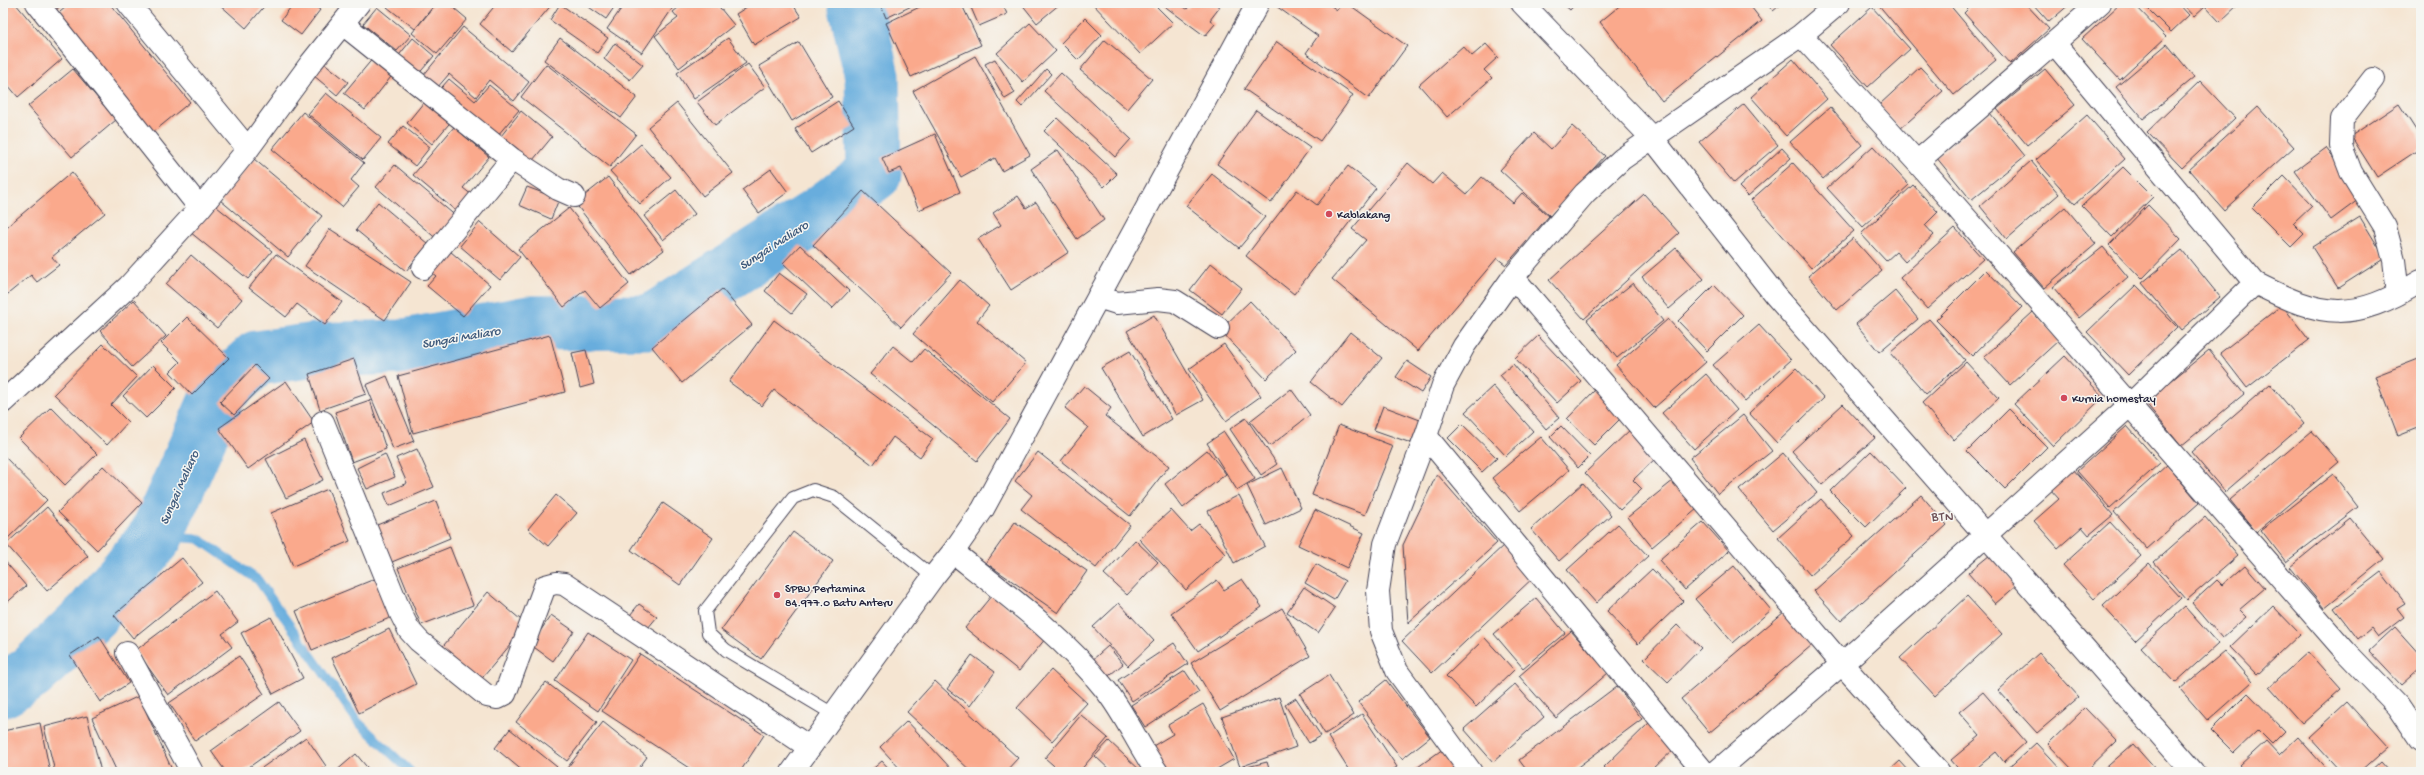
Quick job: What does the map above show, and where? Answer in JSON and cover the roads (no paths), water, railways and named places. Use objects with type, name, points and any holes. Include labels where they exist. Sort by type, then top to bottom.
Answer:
[{"type":"street","points":[[37,3],[200,208]]},
{"type":"street","points":[[128,3],[248,149]]},
{"type":"street","points":[[4,398],[129,286],[200,208],[248,149],[311,63],[359,3]]},
{"type":"street","points":[[792,772],[809,746],[933,577],[954,552],[983,509],[1258,3]]},
{"type":"street","points":[[1522,3],[1652,139],[1776,294],[2193,772]]},
{"type":"street","points":[[1471,772],[1397,671],[1381,631],[1378,591],[1384,544],[1426,436],[1443,385],[1460,352],[1513,276],[1585,193],[1622,159],[1801,35],[1839,3]]},
{"type":"street","points":[[1917,162],[2055,44],[2100,3]]},
{"type":"street","points":[[343,24],[512,159],[558,190],[574,196]]},
{"type":"street","points":[[1801,35],[1917,162],[2345,651],[2398,706],[2421,740]]},
{"type":"street","points":[[2055,44],[2255,283],[2294,302],[2323,310],[2349,312],[2374,306],[2421,281]]},
{"type":"street","points":[[2373,79],[2342,119],[2341,146],[2351,172],[2385,227],[2394,260],[2398,294]]},
{"type":"street","points":[[423,268],[512,159]]},
{"type":"street","points":[[1513,276],[1842,664],[1939,772]]},
{"type":"street","points":[[1716,772],[1842,664],[2130,405],[2255,283]]},
{"type":"street","points":[[1098,297],[1117,303],[1158,299],[1175,301],[1218,328]]},
{"type":"street","points":[[323,422],[401,614],[409,630],[419,641],[487,696],[498,698],[505,694],[545,586],[556,583],[564,584],[809,746]]},
{"type":"street","points":[[1426,436],[1704,772]]},
{"type":"street","points":[[954,552],[1015,601],[1092,674],[1106,690],[1157,772]]},
{"type":"street","points":[[127,653],[192,772]]},
{"type":"lane","points":[[833,714],[726,650],[708,633],[705,611],[793,498],[813,490],[834,497],[933,577]]},
{"type":"waterway","name":"Sungai Maliaro","points":[[3,690],[31,673],[92,614],[156,536],[220,391],[257,358],[316,350],[399,347],[529,323],[651,322],[812,219],[874,174],[872,76],[855,3]]},
{"type":"waterway","points":[[156,536],[199,539],[258,580],[358,722],[411,772]]},
{"type":"place","name":"Kablakang","points":[[1329,214]]},
{"type":"place","name":"Kurnia homestay","points":[[2064,398]]},
{"type":"place","name":"SPBU Pertamina 84.977.0 Batu Anteru","points":[[777,595]]},
{"type":"district","name":"BTN","points":[[1943,515]]}]
